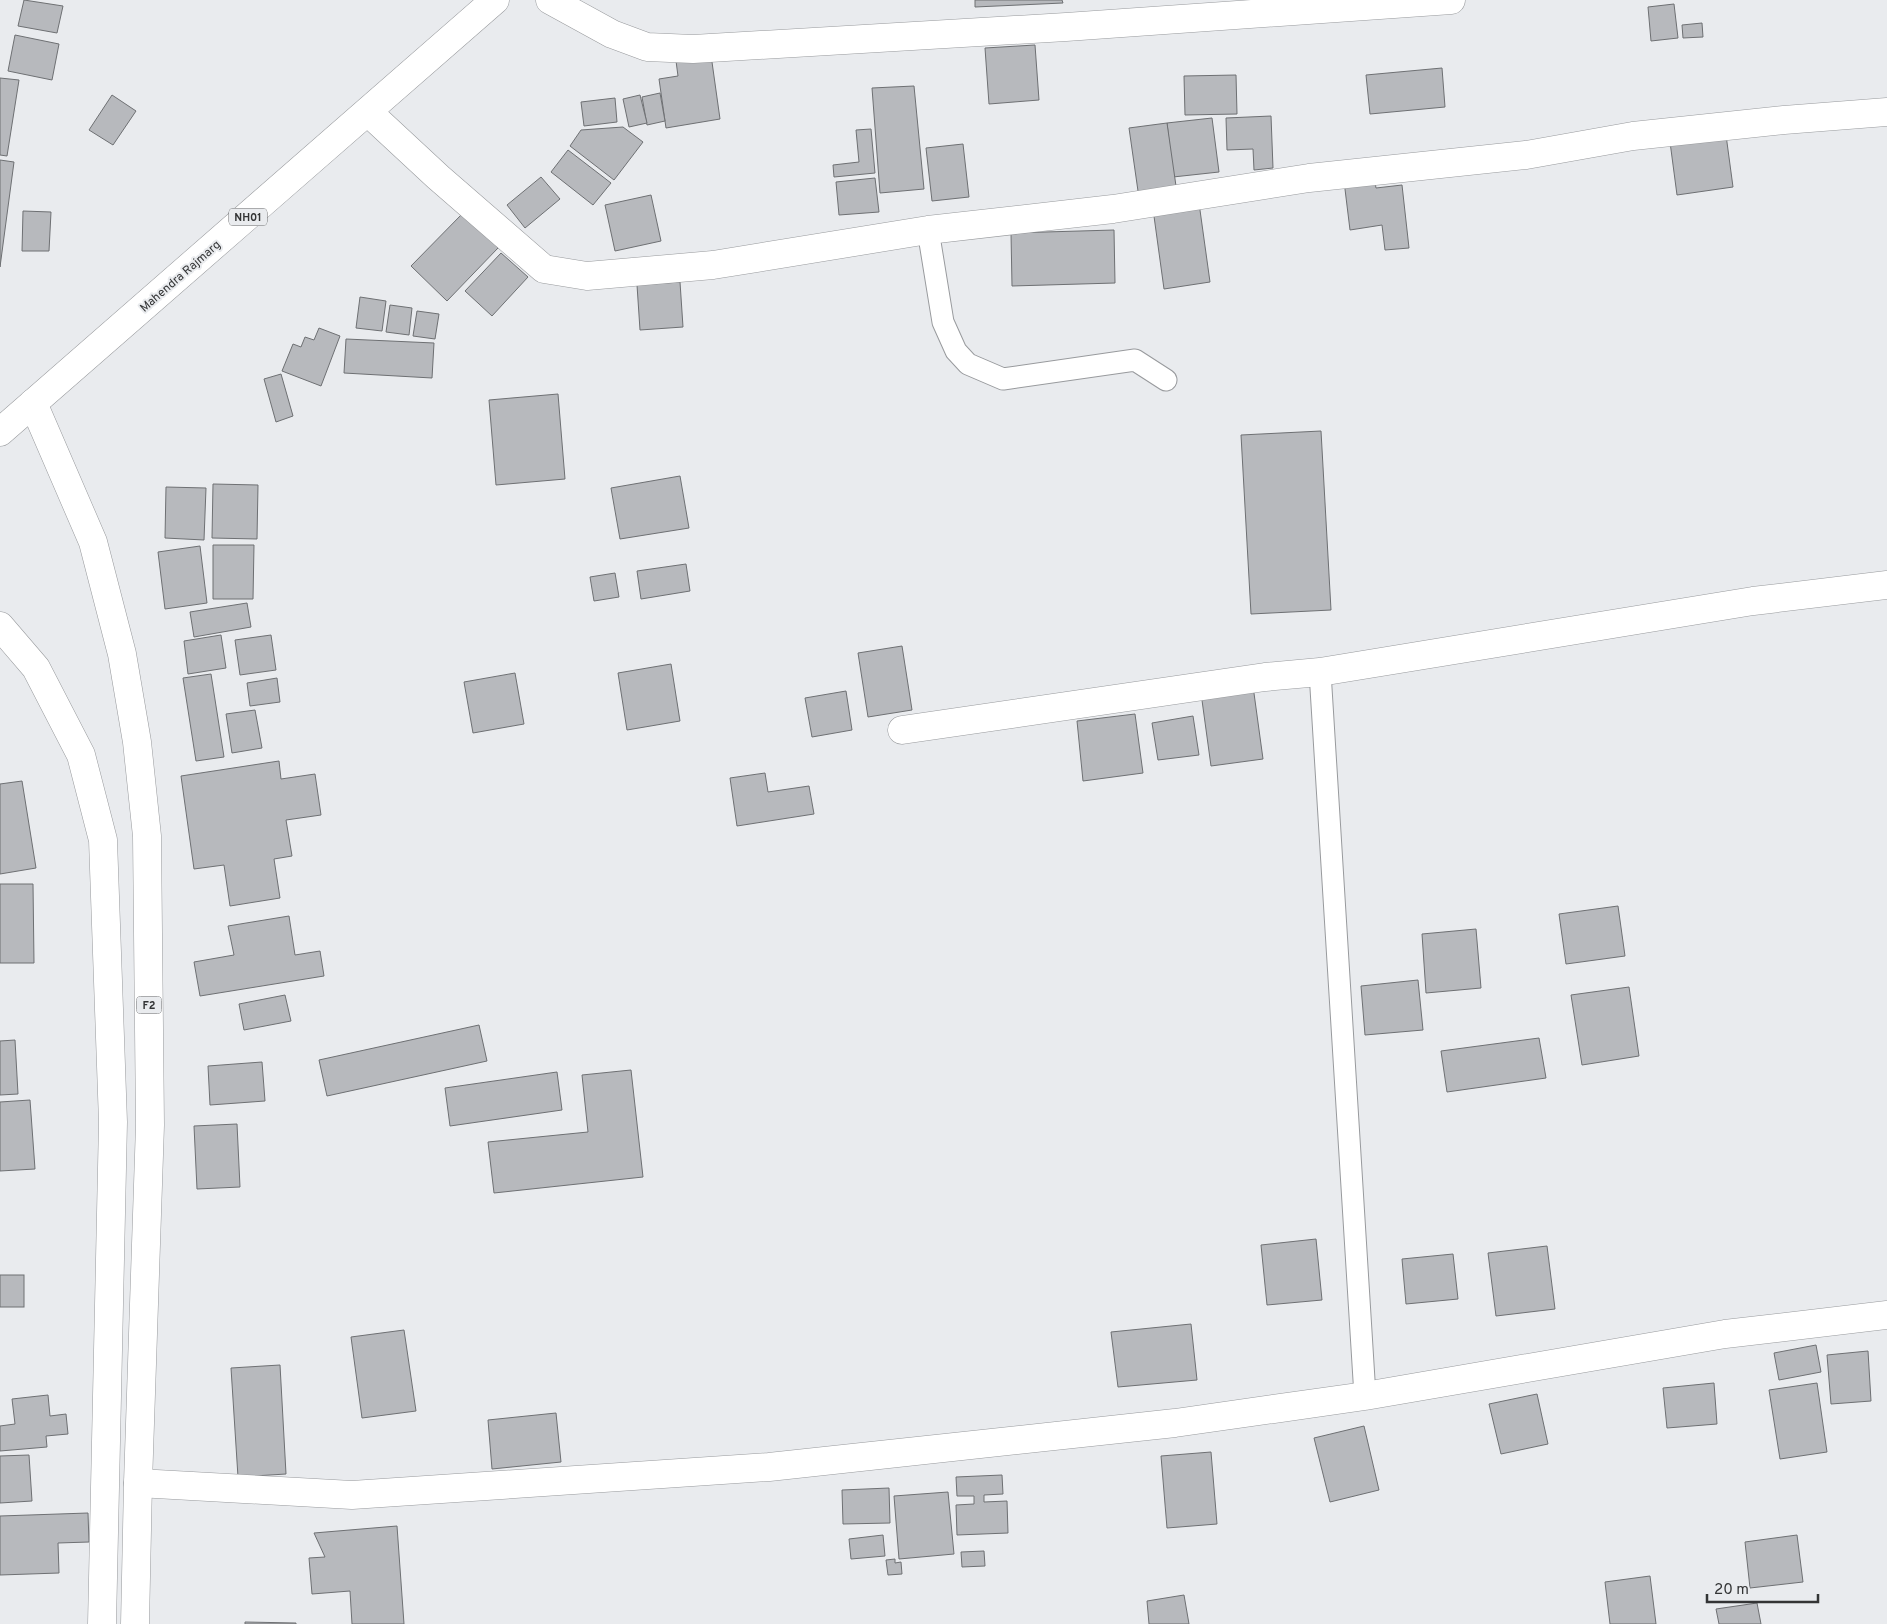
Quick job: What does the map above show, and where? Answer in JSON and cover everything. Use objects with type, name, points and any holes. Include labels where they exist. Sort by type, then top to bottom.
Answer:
[{"type":"main road","name":"Mahendra Rajmarg","points":[[0,432],[495,0]]},
{"type":"main road","points":[[550,0],[612,34],[647,47],[692,49],[1076,27],[1452,0]]},
{"type":"main road","points":[[368,112],[438,177],[544,270],[587,276],[713,265],[928,230],[1113,209],[1309,178],[1526,154],[1633,136],[1784,120],[1887,112]]},
{"type":"main road","name":"F2","points":[[33,404],[93,542],[122,654],[136,742],[147,836],[150,1124],[135,1624]]},
{"type":"main road","points":[[902,730],[1265,677],[1320,672],[1753,601],[1887,585]]},
{"type":"main road","points":[[0,626],[36,668],[81,755],[103,840],[113,1122],[102,1624]]},
{"type":"main road","points":[[138,1483],[352,1495],[759,1468],[1176,1423],[1366,1396],[1725,1334],[1887,1315]]},
{"type":"lane","points":[[928,230],[944,322],[956,351],[968,364],[1003,379],[1135,360],[1166,380]]},
{"type":"lane","points":[[1320,672],[1366,1396]]},
{"type":"building","points":[[24,0],[63,6],[57,33],[18,26]]},
{"type":"building","points":[[975,0],[1062,0],[1063,3],[975,7]]},
{"type":"building","points":[[1674,4],[1678,38],[1651,41],[1648,7]]},
{"type":"building","points":[[1702,23],[1703,37],[1683,38],[1682,25]]},
{"type":"building","points":[[15,35],[59,44],[52,80],[8,71]]},
{"type":"building","points":[[1035,45],[1039,100],[989,104],[985,48]]},
{"type":"building","points":[[711,55],[720,119],[666,128],[659,79],[678,76],[676,61]]},
{"type":"building","points":[[1442,68],[1445,107],[1370,114],[1366,75]]},
{"type":"building","points":[[1236,75],[1237,114],[1185,115],[1184,76]]},
{"type":"building","points":[[0,78],[19,80],[7,156],[0,155]]},
{"type":"building","points":[[914,86],[924,189],[880,193],[872,88]]},
{"type":"building","points":[[660,93],[665,121],[647,125],[642,97]]},
{"type":"building","points":[[112,95],[136,111],[113,145],[89,130]]},
{"type":"building","points":[[640,95],[647,123],[629,127],[623,99]]},
{"type":"building","points":[[615,98],[617,122],[584,126],[581,102]]},
{"type":"building","points":[[1271,116],[1273,168],[1254,170],[1253,149],[1227,150],[1226,118]]},
{"type":"building","points":[[1212,118],[1219,172],[1173,177],[1167,123]]},
{"type":"building","points":[[1167,123],[1177,193],[1139,198],[1129,128]]},
{"type":"building","points":[[623,127],[643,142],[614,180],[570,146],[581,130]]},
{"type":"building","points":[[871,129],[875,173],[834,177],[833,165],[859,162],[856,130]]},
{"type":"building","points":[[1726,135],[1733,187],[1677,195],[1670,142]]},
{"type":"building","points":[[963,144],[969,197],[932,201],[926,148]]},
{"type":"building","points":[[568,150],[611,183],[593,205],[551,172]]},
{"type":"building","points":[[0,160],[14,162],[0,267]]},
{"type":"building","points":[[541,177],[560,199],[525,228],[507,205]]},
{"type":"building","points":[[1374,177],[1376,188],[1402,185],[1409,248],[1385,250],[1382,225],[1350,230],[1344,181]]},
{"type":"building","points":[[875,178],[879,212],[839,215],[836,182]]},
{"type":"building","points":[[651,195],[661,241],[615,251],[605,205]]},
{"type":"building","points":[[1199,203],[1210,282],[1164,289],[1153,209]]},
{"type":"building","points":[[23,211],[51,212],[49,251],[22,251]]},
{"type":"building","points":[[463,213],[498,248],[447,301],[411,266]]},
{"type":"building","points":[[1114,230],[1115,283],[1012,286],[1011,233]]},
{"type":"building","points":[[501,253],[528,277],[492,316],[465,291]]},
{"type":"building","points":[[680,282],[683,327],[640,330],[637,285]]},
{"type":"building","points":[[360,297],[386,301],[382,331],[356,328]]},
{"type":"building","points":[[390,305],[412,308],[409,335],[386,332]]},
{"type":"building","points":[[417,311],[439,314],[435,339],[413,336]]},
{"type":"building","points":[[319,328],[340,336],[321,386],[282,371],[293,344],[301,347],[305,337],[314,340]]},
{"type":"building","points":[[346,339],[434,343],[432,378],[344,373]]},
{"type":"building","points":[[281,374],[293,416],[276,422],[264,379]]},
{"type":"building","points":[[558,394],[565,479],[496,485],[489,400]]},
{"type":"building","points":[[1321,431],[1331,610],[1251,614],[1241,435]]},
{"type":"building","points":[[680,476],[689,528],[620,539],[611,488]]},
{"type":"building","points":[[213,484],[258,485],[257,539],[212,538]]},
{"type":"building","points":[[166,487],[206,488],[204,540],[165,538]]},
{"type":"building","points":[[213,545],[254,545],[253,599],[213,599]]},
{"type":"building","points":[[200,546],[207,603],[165,609],[158,552]]},
{"type":"building","points":[[686,564],[690,591],[641,599],[637,571]]},
{"type":"building","points":[[615,573],[619,597],[594,601],[590,577]]},
{"type":"building","points":[[247,603],[251,627],[194,637],[190,612]]},
{"type":"building","points":[[221,635],[226,668],[188,674],[184,641]]},
{"type":"building","points":[[271,635],[276,670],[240,675],[235,640]]},
{"type":"building","points":[[902,646],[912,710],[868,717],[858,653]]},
{"type":"building","points":[[671,664],[680,721],[627,730],[618,673]]},
{"type":"building","points":[[515,673],[524,724],[473,733],[464,682]]},
{"type":"building","points":[[211,674],[224,757],[196,761],[183,678]]},
{"type":"building","points":[[277,678],[280,702],[250,706],[247,683]]},
{"type":"building","points":[[1253,686],[1263,759],[1211,766],[1201,693]]},
{"type":"building","points":[[846,691],[852,730],[812,737],[805,698]]},
{"type":"building","points":[[255,710],[262,748],[232,753],[226,714]]},
{"type":"building","points":[[1135,714],[1143,773],[1083,781],[1077,721]]},
{"type":"building","points":[[1193,716],[1199,755],[1158,760],[1152,723]]},
{"type":"building","points":[[279,761],[281,779],[315,774],[321,815],[286,820],[292,856],[274,859],[280,898],[230,906],[224,865],[194,869],[181,776]]},
{"type":"building","points":[[765,773],[768,792],[809,786],[814,814],[737,826],[730,778]]},
{"type":"building","points":[[22,781],[36,868],[0,874],[0,784]]},
{"type":"building","points":[[0,884],[33,884],[34,963],[0,963]]},
{"type":"building","points":[[1618,906],[1625,956],[1566,964],[1559,914]]},
{"type":"building","points":[[289,916],[295,955],[320,951],[324,976],[200,996],[194,962],[234,955],[228,926]]},
{"type":"building","points":[[1476,929],[1481,988],[1426,993],[1422,934]]},
{"type":"building","points":[[1418,980],[1423,1030],[1365,1035],[1361,986]]},
{"type":"building","points":[[1629,987],[1639,1056],[1582,1065],[1571,995]]},
{"type":"building","points":[[285,995],[291,1021],[244,1030],[239,1004]]},
{"type":"building","points":[[479,1025],[487,1061],[327,1096],[319,1060]]},
{"type":"building","points":[[1539,1038],[1546,1078],[1447,1092],[1441,1051]]},
{"type":"building","points":[[15,1040],[18,1094],[0,1095],[0,1041]]},
{"type":"building","points":[[262,1062],[265,1101],[210,1105],[208,1066]]},
{"type":"building","points":[[631,1070],[643,1177],[494,1193],[488,1142],[588,1132],[582,1075]]},
{"type":"building","points":[[557,1072],[562,1110],[450,1126],[445,1088]]},
{"type":"building","points":[[30,1100],[35,1169],[0,1171],[0,1102]]},
{"type":"building","points":[[237,1124],[240,1187],[197,1189],[194,1126]]},
{"type":"building","points":[[1316,1239],[1322,1300],[1267,1305],[1261,1245]]},
{"type":"building","points":[[1547,1246],[1555,1309],[1496,1316],[1488,1253]]},
{"type":"building","points":[[1453,1254],[1458,1299],[1406,1304],[1402,1259]]},
{"type":"building","points":[[0,1275],[24,1275],[24,1307],[0,1307]]},
{"type":"building","points":[[1191,1324],[1197,1380],[1118,1387],[1111,1332]]},
{"type":"building","points":[[404,1330],[416,1411],[362,1418],[351,1337]]},
{"type":"building","points":[[1816,1345],[1821,1372],[1779,1380],[1774,1353]]},
{"type":"building","points":[[1868,1351],[1871,1401],[1831,1404],[1827,1355]]},
{"type":"building","points":[[280,1365],[286,1474],[238,1477],[231,1368]]},
{"type":"building","points":[[1714,1383],[1717,1424],[1667,1428],[1663,1388]]},
{"type":"building","points":[[1817,1383],[1827,1452],[1780,1459],[1769,1390]]},
{"type":"building","points":[[1537,1394],[1548,1444],[1501,1454],[1489,1404]]},
{"type":"building","points":[[48,1395],[50,1416],[66,1414],[68,1434],[46,1436],[47,1447],[0,1451],[0,1426],[15,1424],[12,1399]]},
{"type":"building","points":[[556,1413],[561,1462],[492,1469],[488,1420]]},
{"type":"building","points":[[1364,1426],[1379,1490],[1330,1502],[1314,1438]]},
{"type":"building","points":[[1211,1452],[1217,1524],[1167,1528],[1161,1456]]},
{"type":"building","points":[[29,1455],[32,1501],[0,1503],[0,1456]]},
{"type":"building","points":[[1002,1475],[1003,1494],[984,1495],[984,1502],[1007,1501],[1008,1533],[957,1535],[956,1505],[974,1504],[974,1496],[957,1496],[956,1477]]},
{"type":"building","points":[[889,1488],[890,1523],[843,1524],[842,1490]]},
{"type":"building","points":[[948,1492],[954,1554],[899,1559],[894,1496]]},
{"type":"building","points":[[88,1513],[89,1542],[58,1543],[59,1573],[0,1575],[0,1516]]},
{"type":"building","points":[[397,1526],[404,1624],[352,1624],[350,1591],[312,1594],[309,1558],[325,1557],[314,1533]]},
{"type":"building","points":[[883,1535],[885,1556],[851,1559],[849,1539]]},
{"type":"building","points":[[1797,1535],[1803,1582],[1750,1588],[1745,1542]]},
{"type":"building","points":[[984,1551],[985,1566],[962,1567],[961,1552]]},
{"type":"building","points":[[895,1559],[895,1563],[901,1562],[902,1574],[888,1575],[886,1560]]},
{"type":"building","points":[[1650,1576],[1656,1624],[1610,1624],[1605,1582]]},
{"type":"building","points":[[1184,1595],[1189,1624],[1149,1624],[1147,1601]]},
{"type":"building","points":[[1757,1603],[1761,1624],[1719,1624],[1716,1609]]},
{"type":"building","points":[[245,1622],[296,1623],[296,1624],[245,1624]]}]
